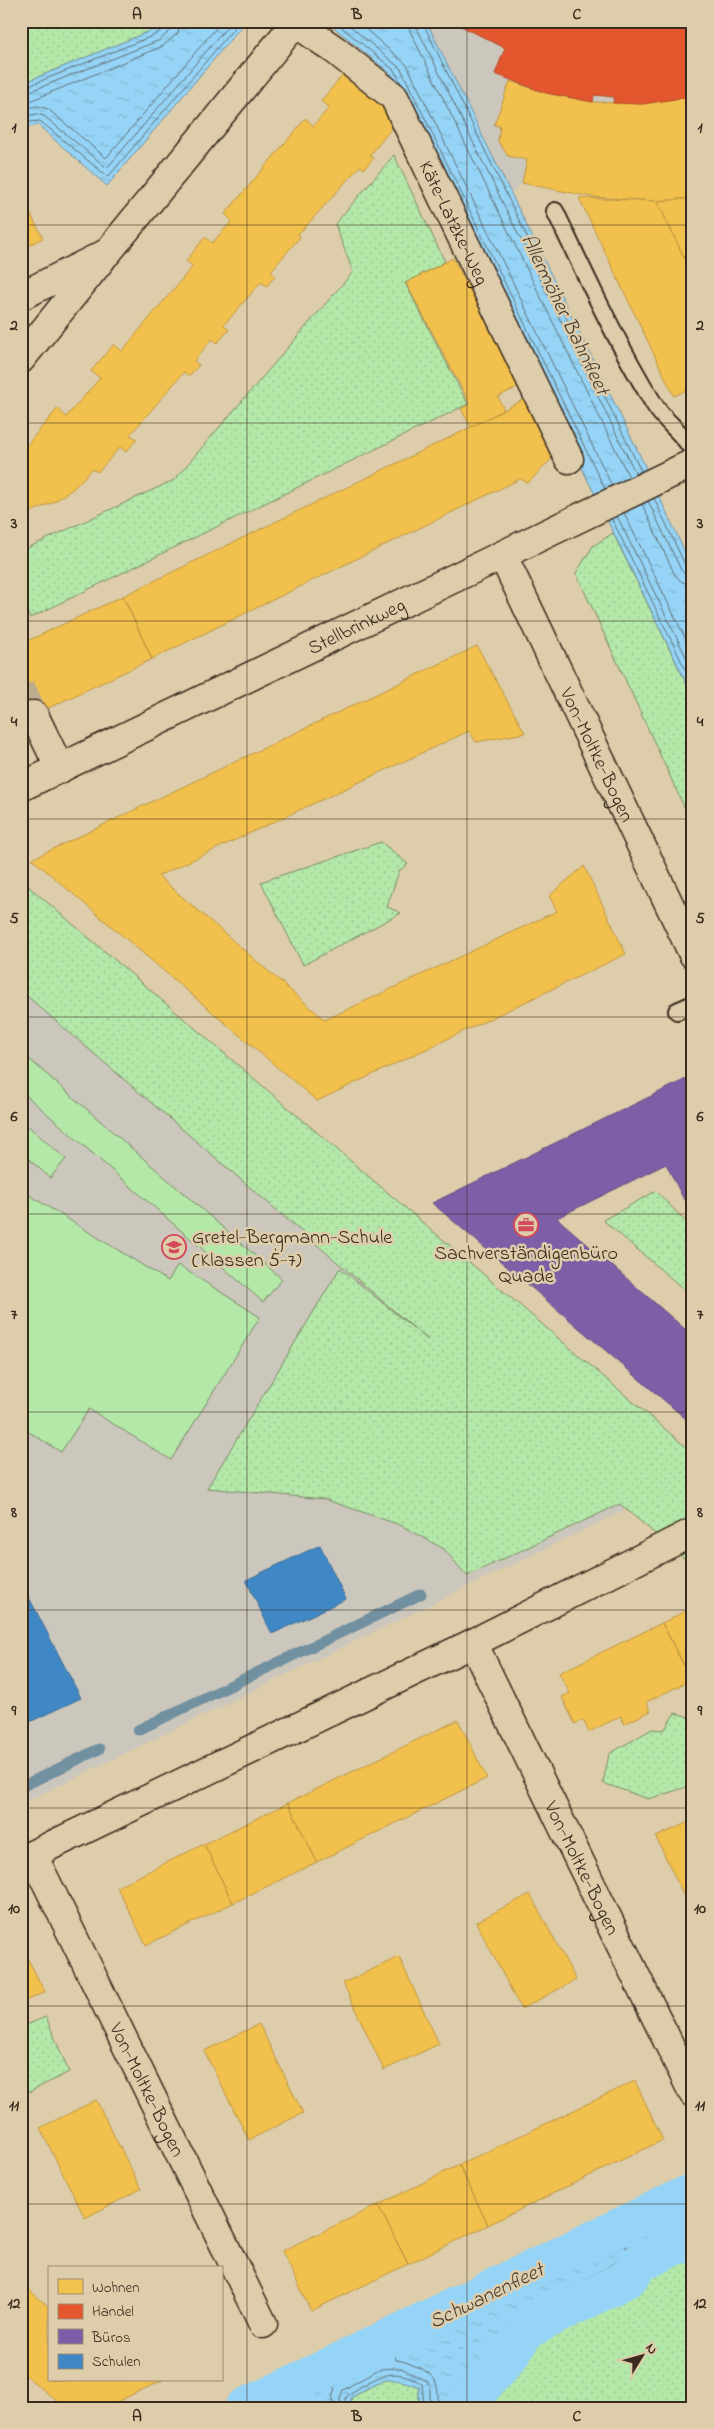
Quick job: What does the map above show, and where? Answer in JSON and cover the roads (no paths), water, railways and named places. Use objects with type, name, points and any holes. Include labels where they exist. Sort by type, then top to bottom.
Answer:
[{"type":"street","name":"Käte-Latzke-Weg","points":[[21,296],[107,253],[295,22],[335,50],[394,97],[569,459]]},
{"type":"street","points":[[21,359],[107,253]]},
{"type":"street","name":"Stellbrinkweg","points":[[21,787],[577,521],[693,463]]},
{"type":"street","name":"Von-Moltke-Bogen","points":[[503,556],[693,954]]},
{"type":"street","points":[[34,715],[60,769]]},
{"type":"street","name":"Von-Moltke-Bogen","points":[[263,2324],[27,1858],[473,1643],[693,1532]]},
{"type":"street","name":"Von-Moltke-Bogen","points":[[473,1643],[693,2093]]},
{"type":"lane","points":[[556,210],[613,332],[655,407],[687,440],[693,451]]},
{"type":"lane","points":[[677,1011],[693,1004]]},
{"type":"water","points":[[164,21],[246,21],[107,186],[38,125],[21,128],[21,84],[155,29]]},
{"type":"water","name":"Allermöher Bahnfleet","points":[[326,21],[426,21],[636,447],[693,569],[693,697],[391,74]]},
{"type":"water","name":"Schwanenfleet","points":[[693,2192],[693,2244],[678,2244],[641,2263],[628,2278],[525,2331],[510,2355],[463,2408],[419,2408],[419,2387],[398,2380],[390,2380],[376,2383],[351,2398],[352,2408],[244,2408]]},
{"type":"waterway","points":[[138,1730],[421,1594]]},
{"type":"waterway","points":[[21,1787],[99,1749]]},
{"type":"waterway","name":"Schwanenfleet","points":[[244,2408],[693,2192]]},
{"type":"waterway","points":[[463,2408],[510,2355],[525,2331],[628,2278],[640,2263],[678,2244],[693,2244]]},
{"type":"tunnel","points":[[21,687],[34,715]]},
{"type":"place","name":"Sachverständigenbüro Quade","points":[[526,1225]]},
{"type":"place","name":"Gretel-Bergmann-Schule (Klassen 5-7)","points":[[174,1247]]}]
